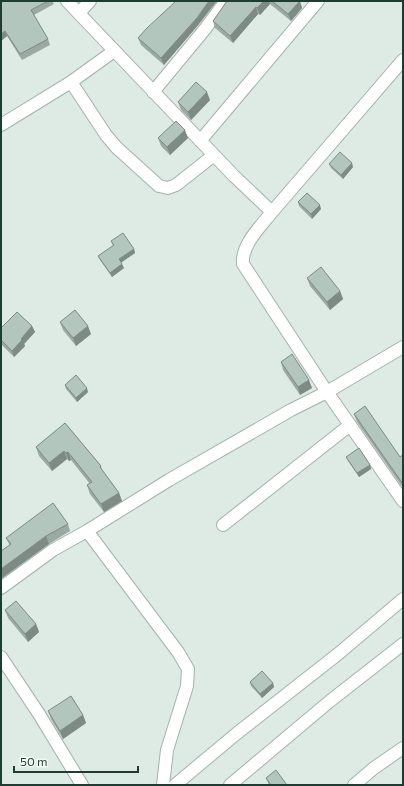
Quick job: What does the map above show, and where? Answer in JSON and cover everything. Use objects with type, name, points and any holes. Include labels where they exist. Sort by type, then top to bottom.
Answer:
[{"type":"street","points":[[67,1],[200,141],[272,212]]},
{"type":"street","points":[[79,13],[90,1]]},
{"type":"street","points":[[154,92],[226,1]]},
{"type":"street","points":[[200,141],[318,1]]},
{"type":"street","points":[[1,125],[70,82],[114,51]]},
{"type":"street","points":[[403,60],[272,212],[245,248],[242,256],[243,264],[327,392],[403,501]]},
{"type":"street","points":[[70,82],[106,135],[116,147],[159,186],[168,188],[176,185],[214,155]]},
{"type":"street","points":[[1,588],[52,550],[87,531],[169,480],[246,435],[327,392],[403,347]]},
{"type":"street","points":[[223,525],[350,425]]},
{"type":"street","points":[[87,531],[178,652],[188,669],[187,686],[167,750],[163,785]]},
{"type":"street","points":[[175,785],[236,734],[338,654],[403,599]]},
{"type":"street","points":[[230,785],[330,701],[403,644]]},
{"type":"street","points":[[1,657],[39,714],[82,785]]},
{"type":"street","points":[[354,785],[374,768],[403,748]]},
{"type":"building","points":[[1,1],[48,1],[31,10],[48,39],[20,54],[5,31],[1,34]]},
{"type":"building","points":[[176,1],[209,1],[197,18],[161,58],[138,38]]},
{"type":"building","points":[[227,1],[264,1],[257,8],[256,7],[230,36],[213,21]]},
{"type":"building","points":[[272,1],[300,1],[288,14]]},
{"type":"building","points":[[196,82],[207,92],[188,112],[178,102]]},
{"type":"building","points":[[176,121],[185,130],[167,147],[158,138]]},
{"type":"building","points":[[340,152],[352,163],[341,175],[329,164]]},
{"type":"building","points":[[307,193],[320,205],[311,214],[298,202]]},
{"type":"building","points":[[123,233],[134,249],[119,259],[122,264],[110,273],[98,256],[114,245],[111,241]]},
{"type":"building","points":[[321,267],[340,291],[327,302],[307,278]]},
{"type":"building","points":[[75,310],[88,326],[73,338],[60,322]]},
{"type":"building","points":[[17,312],[32,326],[12,351],[1,340],[1,328]]},
{"type":"building","points":[[292,354],[309,380],[298,387],[281,362]]},
{"type":"building","points":[[76,375],[87,388],[76,398],[65,385]]},
{"type":"building","points":[[365,406],[400,457],[403,455],[403,484],[354,414]]},
{"type":"building","points":[[65,423],[101,466],[100,467],[119,493],[101,504],[87,485],[92,482],[68,452],[66,453],[64,451],[49,463],[36,447]]},
{"type":"building","points":[[359,448],[370,465],[357,473],[346,457]]},
{"type":"building","points":[[53,503],[68,524],[46,536],[1,569],[1,551],[11,544],[6,538]]},
{"type":"building","points":[[16,601],[36,624],[25,634],[5,610]]},
{"type":"building","points":[[262,671],[273,683],[260,694],[250,682]]},
{"type":"building","points":[[71,696],[83,715],[60,731],[48,711]]},
{"type":"building","points":[[276,770],[287,785],[271,785],[266,778]]}]
